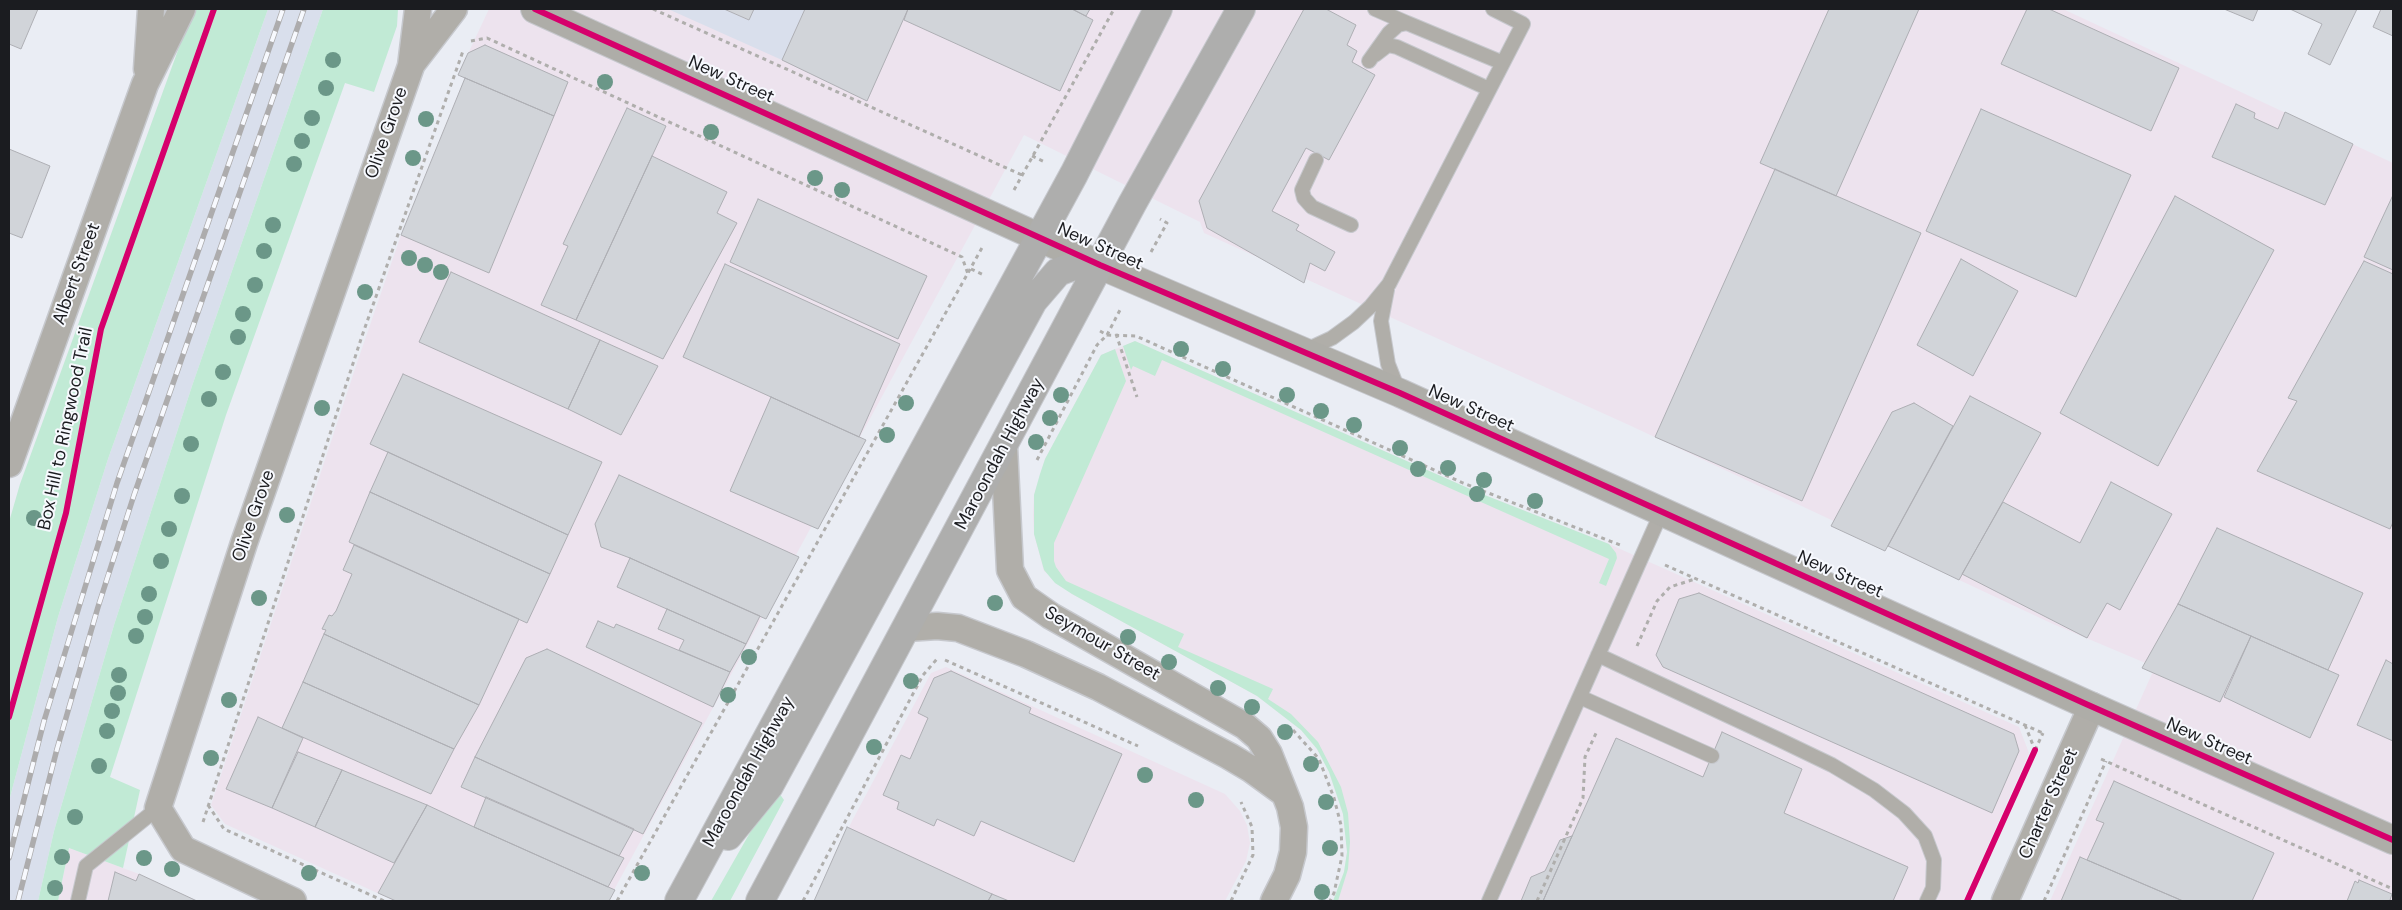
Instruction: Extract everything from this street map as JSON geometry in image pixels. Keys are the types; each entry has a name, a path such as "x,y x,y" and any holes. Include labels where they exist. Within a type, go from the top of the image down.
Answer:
{"highway":[{"name":"Maroondah Highway","path":"683,894 1039,237 1158,9"},
{"name":"Maroondah Highway","path":"760,901 1100,265 1241,9"},
{"path":"683,894 769,786 1033,301 1058,272 1082,263 1100,265"}],"street":[{"name":"Albert Street","path":"145,84 152,9"},
{"name":"Albert Street","path":"9,464 145,84 182,9"},
{"name":"Olive Grove","path":"158,808 244,544 411,66 418,9"},
{"name":"Olive Grove","path":"411,66 454,9"},
{"name":"New Street","path":"535,9 1100,265 1400,393 2393,840"},
{"name":"Seymour Street","path":"1004,447 1010,570 1024,596 1051,616 1245,726 1259,738 1269,754 1290,807 1294,827 1293,852 1287,875 1274,901"},
{"path":"907,628 937,626 958,628 1026,654 1098,687 1220,752 1251,769 1284,792"},
{"name":"Charter Street","path":"2005,901 2092,706"},
{"path":"158,808 183,849 292,901"}],"lane":[{"path":"1375,9 1503,63"},
{"path":"1304,351 1332,338 1354,322 1371,306 1389,284 1523,24 1493,9"},
{"path":"1406,23 1398,25 1389,33 1369,61 1388,45 1397,47 1489,89"},
{"path":"1316,160 1302,190 1304,198 1312,207 1351,226"},
{"path":"1389,284 1381,321 1388,364 1400,393"},
{"path":"1489,901 1662,511"},
{"path":"1598,655 1832,765 1874,790 1904,813 1925,836 1934,860 1933,888 1927,901"},
{"path":"1580,697 1712,756"},
{"path":"78,901 86,866 158,808"}],"path":[{"path":"653,9 1022,175 1114,9"},
{"path":"465,42 487,38 962,257 968,275"},
{"path":"209,800 386,264 463,52"},
{"path":"617,901 971,269"},
{"path":"1116,334 1137,397"},
{"path":"1036,463 1097,345 1107,335 1136,336 1463,483 1610,540 2393,889"},
{"path":"803,901 923,675 939,657 1139,747"},
{"path":"2025,725 2035,750"},
{"path":"2031,759 2042,733"},
{"path":"2044,901 2106,761"},
{"path":"1231,901 1253,855 1252,827 1245,808 1237,798"},
{"path":"208,805 224,829 384,901"}],"shaded area":[{"path":"268,9 323,9 192,386 114,625 54,831 38,901 9,901 9,801 58,617 108,459"},
{"path":"489,9 2063,9 2393,163 2393,901 2050,901 2155,667 2053,624 1629,425 1204,233 1200,222 1024,135 608,901 395,901 225,824 211,805 401,235 465,78 458,75"},
{"path":"668,9 724,9 748,20 754,9 805,9 782,60"},
{"path":"1135,341 1477,492 1609,544 2019,727 2029,753 1963,901 1333,901 1344,872 1347,852 1343,814 1329,772 1317,749 1301,730 1257,696 1072,594 1044,571 1034,534 1033,515 1034,495 1045,459 1101,355"},
{"path":"946,667 1225,794 1240,811 1247,825 1250,843 1246,861 1225,901 815,901 852,821 931,673"},
{"path":"69,848 139,874 197,901 58,901"}],"green space":[{"path":"193,9 268,9 108,459 58,617 9,801 9,522 20,484"},
{"path":"323,9 398,9 397,26 374,92 345,83 226,415 110,777 140,790 123,868 69,848 58,901 38,901 54,831 114,625 192,386"},
{"path":"1135,341 1477,492 1609,544 1616,553 1617,558 1606,586 1599,583 1609,559 1162,360 1155,376 1133,366 1131,370 1123,346"},
{"path":"1115,349 1126,381 1054,543 1056,567 1066,581 1184,634 1178,647 1273,689 1268,699 1291,714 1318,742 1341,787 1348,813 1350,842 1348,869 1338,901 1333,901 1344,872 1347,852 1343,814 1329,772 1317,749 1301,730 1257,696 1072,594 1055,583 1044,570 1034,534 1034,495 1040,474 1045,459 1101,355"},
{"path":"777,790 784,800 730,901 711,901 756,822"}],"building":[{"path":"9,9 38,9 21,49 9,44"},
{"path":"724,9 754,9 749,20"},
{"path":"805,9 908,9 867,101 782,60"},
{"path":"908,9 1072,9 1093,20 1060,91 904,20"},
{"path":"1072,9 1090,9 1086,16"},
{"path":"1304,9 1326,9 1356,25 1347,45 1357,51 1352,62 1375,75 1329,160 1306,148 1272,211 1299,225 1296,230 1335,252 1325,271 1310,263 1304,283 1207,228 1199,201"},
{"path":"1829,9 1919,9 1836,196 1760,163"},
{"path":"2027,9 2049,9 2179,68 2151,131 2001,64"},
{"path":"2224,9 2258,9 2253,21"},
{"path":"2290,9 2357,9 2330,65 2308,54 2322,24"},
{"path":"2381,9 2393,9 2393,36 2373,27"},
{"path":"485,45 568,82 554,116 458,75 468,53"},
{"path":"465,78 554,116 489,273 401,235"},
{"path":"2236,104 2255,113 2254,118 2278,129 2285,112 2353,144 2325,205 2212,157"},
{"path":"627,108 666,126 576,320 541,305 568,246 563,244"},
{"path":"1981,109 2131,175 2076,297 1926,231"},
{"path":"9,149 50,166 22,238 9,233"},
{"path":"652,156 727,192 717,213 737,223 663,359 576,320"},
{"path":"1775,169 1921,233 1802,501 1655,437"},
{"path":"2393,195 2393,270 2364,257"},
{"path":"2175,196 2274,250 2158,466 2060,413"},
{"path":"758,199 927,276 898,339 730,262"},
{"path":"1961,259 2018,291 1973,376 1917,345"},
{"path":"2364,261 2393,274 2393,522 2390,529 2257,471 2297,401 2288,398"},
{"path":"725,264 900,344 859,437 683,357"},
{"path":"451,272 600,340 568,409 419,342"},
{"path":"600,340 658,366 621,435 568,409"},
{"path":"403,374 602,462 568,535 370,444"},
{"path":"1970,396 2041,433 1959,580 1888,546"},
{"path":"771,397 866,440 818,529 730,491"},
{"path":"1914,403 1953,426 1885,551 1831,526 1892,412"},
{"path":"388,452 568,535 550,574 370,492"},
{"path":"619,475 799,557 766,619 630,558 601,547 595,524"},
{"path":"2111,482 2172,514 2120,610 2107,603 2087,638 1962,574 2003,502 2080,543"},
{"path":"370,492 550,574 527,623 349,542"},
{"path":"2217,528 2363,593 2328,670 2178,604"},
{"path":"354,545 519,619 479,705 324,634 326,630 322,629 329,615 332,616 336,611 352,574 343,570"},
{"path":"630,558 760,616 746,644 617,587"},
{"path":"1699,593 2014,734 2019,751 1992,813 1663,667 1656,655 1679,599"},
{"path":"2178,604 2251,636 2220,702 2142,668"},
{"path":"667,609 746,644 730,672 679,650 684,640 658,629"},
{"path":"598,621 614,628 616,624 730,672 713,707 586,647"},
{"path":"324,634 479,705 454,749 303,682"},
{"path":"2251,636 2339,675 2310,738 2224,697"},
{"path":"547,649 702,723 643,834 475,757 526,658"},
{"path":"2386,660 2393,664 2393,741 2357,725"},
{"path":"951,671 1031,708 1029,713 1122,754 1074,862 981,821 974,836 937,819 934,826 897,809 899,802 883,795 901,755 910,759 928,718 918,713 934,678"},
{"path":"303,682 454,749 431,794 282,728"},
{"path":"258,717 303,738 272,808 226,789"},
{"path":"1722,732 1802,769 1784,813 1908,867 1893,901 1543,901 1616,738 1703,777"},
{"path":"298,752 342,770 315,827 272,808"},
{"path":"475,757 634,829 619,856 461,787"},
{"path":"342,770 427,805 394,863 315,827"},
{"path":"2114,781 2274,853 2252,901 2183,901 2087,860 2104,823 2096,820"},
{"path":"486,797 624,858 608,887 474,827"},
{"path":"427,805 615,890 609,901 396,901 378,893"},
{"path":"847,827 992,894 988,901 814,901"},
{"path":"1572,836 1543,901 1521,901 1531,877 1545,871 1560,840"},
{"path":"2080,857 2087,860 2183,901 2061,901"},
{"path":"115,872 136,881 139,874 197,901 108,901"},
{"path":"2359,880 2392,894 2390,900 2393,901 2347,901 2355,881 2358,883"},
{"path":"992,894 1009,901 988,901"}],"railway":[{"path":"9,858 44,721 117,483 283,9"},
{"path":"18,901 57,749 98,607 134,495 304,9"}],"cycle path":[{"name":"Box Hill to Ringwood Trail","path":"9,717 66,513 101,329 214,9"},
{"path":"535,9 1100,265 1400,393 2086,704 2393,840"},
{"path":"1967,901 2035,750"}]}
